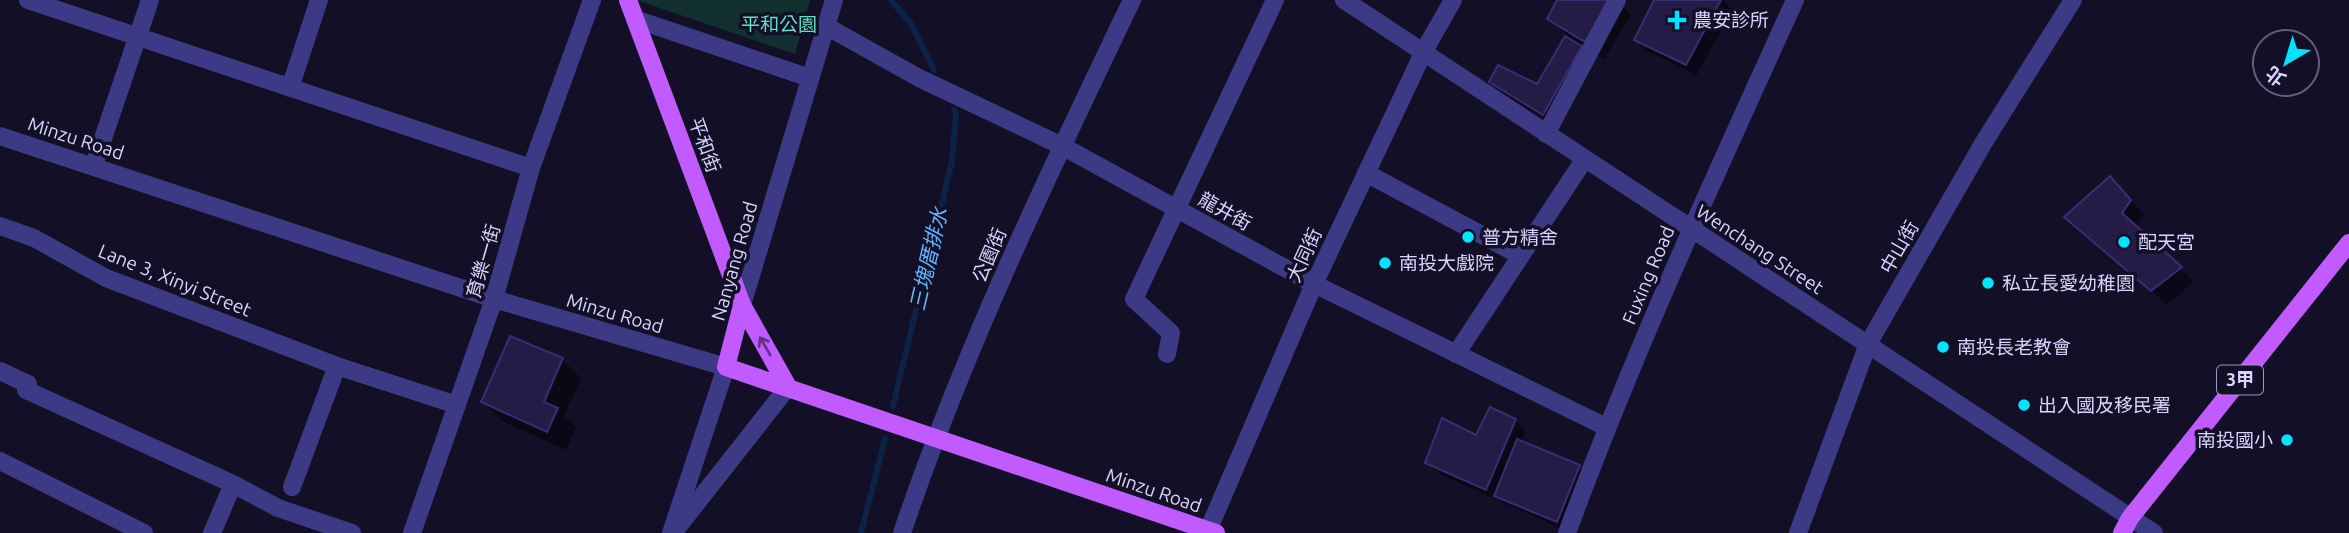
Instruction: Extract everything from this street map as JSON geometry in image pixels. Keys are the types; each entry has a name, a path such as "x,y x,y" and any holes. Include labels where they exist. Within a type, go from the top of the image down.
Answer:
{"main road":[{"name":"平和街","path":"628,0 742,305 788,387"},
{"name":"3甲","path":"2126,525 2349,243"},
{"name":"Nanyang Road","path":"726,367 742,305"},
{"name":"Minzu Road","path":"726,367 1210,532"}],"street":[{"path":"28,0 531,168"},
{"path":"94,165 150,0"},
{"path":"290,88 319,0"},
{"name":"育樂一街","path":"412,533 494,299 531,168 592,0"},
{"name":"Nanyang Road","path":"742,305 834,0"},
{"name":"公園街","path":"902,533 934,436 1021,233 1132,0"},
{"path":"1167,354 1171,333 1134,299 1275,0"},
{"name":"Wenchang Street","path":"1344,0 1690,230 1868,344 2126,525 2154,533"},
{"name":"大同街","path":"1210,532 1314,284 1424,51 1453,0"},
{"path":"1546,134 1617,0"},
{"name":"Fuxing Road","path":"1567,533 1606,427 1690,230 1795,0"},
{"name":"中山街","path":"1798,533 1868,344 1984,142 2073,0"},
{"path":"635,19 810,78"},
{"name":"龍井街","path":"826,26 919,78 1062,146 1314,284 1606,427"},
{"name":"Minzu Road","path":"0,136 494,299 726,367"},
{"path":"1456,354 1584,160"},
{"path":"1366,173 1521,256"},
{"name":"Lane 3, Xinyi Street","path":"0,226 34,238 106,278 337,366 457,405"},
{"path":"292,487 337,366"},
{"name":"Nanyang Road","path":"672,533 726,367"},
{"path":"0,371 28,384 26,390 233,484 278,508 352,533"},
{"path":"672,533 788,387"},
{"path":"0,461 144,533"},
{"path":"212,533 233,484"}],"green space":[{"name":"平和公園","path":"636,0 810,0 795,54"}],"building":[{"path":"1557,0 1610,0 1585,42 1547,19"},
{"name":"農安診所","path":"1654,0 1721,0 1686,65 1634,40"},
{"path":"1565,36 1582,46 1543,115 1489,82 1498,65 1537,84"},
{"name":"配天宮","path":"2110,176 2131,200 2122,213 2182,267 2151,291 2064,217"},
{"path":"510,336 563,358 544,402 558,408 547,432 481,402"},
{"path":"1490,407 1516,419 1486,490 1425,463 1442,418 1476,435"},
{"path":"1517,439 1580,465 1557,522 1494,496"}],"waterway":[{"name":"三塊厝排水","path":"891,0 911,24 934,70"},
{"name":"三塊厝排水","path":"893,406 952,161 956,114 954,110"},
{"name":"三塊厝排水","path":"861,533 885,439"}],"place":[{"name":"農安診所","path":"1677,20"},
{"name":"普方精舍","path":"1468,237"},
{"name":"配天宮","path":"2124,242"},
{"name":"南投大戲院","path":"1385,263"},
{"name":"私立長愛幼稚園","path":"1988,283"},
{"name":"南投長老教會","path":"1943,347"},
{"name":"出入國及移民署","path":"2024,405"},
{"name":"南投國小","path":"2287,440"}]}
